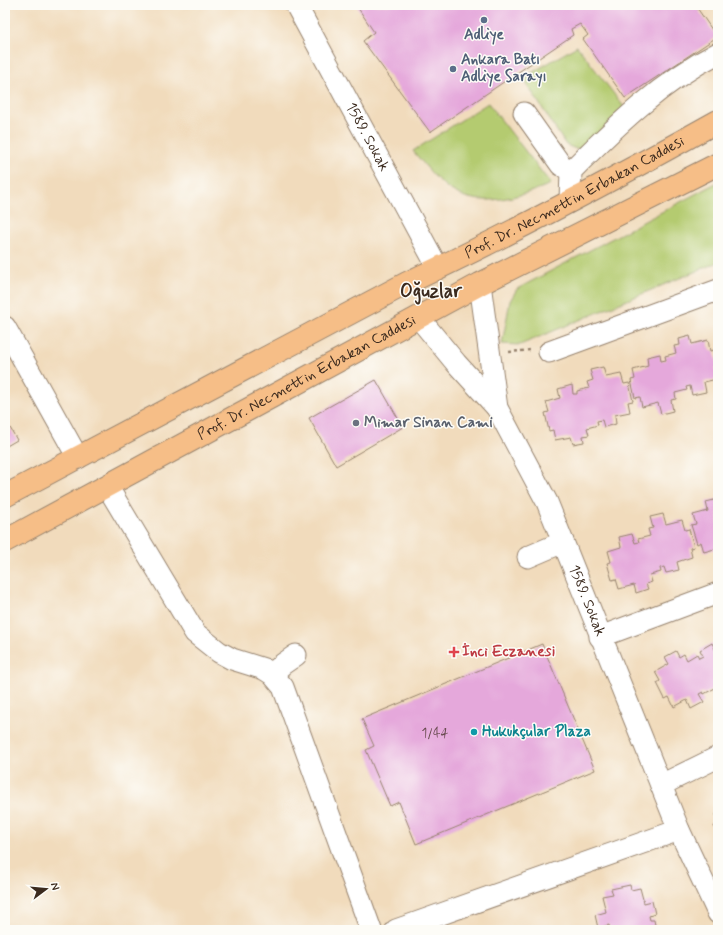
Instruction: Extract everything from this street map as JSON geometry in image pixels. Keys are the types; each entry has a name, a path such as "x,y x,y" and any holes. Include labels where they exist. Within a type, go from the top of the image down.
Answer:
{"main road":[{"name":"Prof. Dr. Necmettin Erbakan Caddesi","path":"5,496 401,286 627,172 718,121"},
{"name":"Prof. Dr. Necmettin Erbakan Caddesi","path":"5,541 480,284 718,164"}],"street":[{"name":"1589. Sokak","path":"296,5 438,268"},
{"path":"570,201 571,170 657,90 718,53"},
{"path":"524,113 561,166 571,170"},
{"name":"1589. Sokak","path":"480,284 497,408 546,502 679,830 717,905"},
{"path":"549,352 718,290"},
{"path":"419,318 456,363 497,408"},
{"path":"5,327 78,458"},
{"path":"107,486 195,633 219,652 232,659 264,669 278,679 286,694 371,930"},
{"path":"528,557 562,542"},
{"path":"600,638 718,593"},
{"path":"272,674 282,664 296,655"},
{"path":"661,785 718,757"},
{"path":"396,930 679,830"}],"path":[{"path":"489,354 539,349 549,352"}],"green space":[{"path":"577,46 624,107 585,148 576,149 566,145 523,78"},
{"path":"488,103 551,184 517,196 493,200 469,198 458,194 445,186 433,175 413,151"},
{"path":"718,182 718,262 520,345 502,344 510,301 517,289"}],"building":[{"name":"Ankara Batı Adliye Sarayı","path":"356,5 695,5 717,37 625,98 583,39 588,35 580,24 571,29 573,35 430,132 363,41 374,32"},
{"path":"690,336 692,344 708,340 710,351 714,350 718,365 718,367 715,368 717,379 704,382 706,392 692,395 690,386 686,387 687,390 675,393 676,399 671,400 673,411 661,414 658,403 642,407 640,397 635,398 631,380 635,379 633,370 648,366 647,357 660,354 661,361 666,360 665,356 676,353 674,346 680,345 679,339"},
{"path":"603,367 606,377 621,374 624,384 629,383 633,401 628,402 630,412 615,415 616,424 604,427 602,420 597,421 598,425 587,428 589,435 583,436 584,442 573,444 571,437 555,440 553,430 549,431 545,413 549,412 546,402 560,398 558,389 572,385 573,394 577,394 577,391 589,388 587,382 593,380 590,370"},
{"name":"Mimar Sinan Cami","path":"376,380 403,427 336,466 309,418"},
{"path":"5,419 17,440 5,447"},
{"path":"718,499 718,548 704,552 701,542 697,544 691,525 696,524 693,515 708,511 706,502"},
{"path":"663,514 666,524 682,520 685,530 689,529 694,547 690,548 692,557 677,562 679,570 666,573 664,567 660,568 661,572 650,575 652,582 646,584 648,589 636,593 634,585 619,589 616,579 612,580 607,563 611,562 608,551 621,547 619,537 632,534 635,543 639,542 638,539 650,536 648,529 653,528 650,517"},
{"path":"712,643 716,651 718,650 718,694 715,688 704,694 703,692 699,694 704,702 691,709 687,700 674,707 669,697 665,699 657,683 660,681 655,672 669,664 665,657 676,651 679,657 684,654 687,660 697,654 699,658 703,656 700,650"},
{"name":"Hukukçular Plaza","path":"542,644 595,770 416,844 399,802 390,806 366,750 374,746 362,719"},
{"path":"718,814 718,824 715,815"},
{"path":"718,825 718,839 714,826"},
{"path":"630,885 631,890 640,888 644,903 652,901 655,914 649,916 650,920 654,920 656,930 610,930 609,925 598,928 595,915 606,912 602,896 613,894 611,889"}],"place":[{"name":"Adliye","path":"484,20"},
{"name":"Ankara Batı Adliye Sarayı","path":"453,69"},
{"name":"Mimar Sinan Cami","path":"356,423"},
{"name":"İnci Eczanesi","path":"454,652"},
{"name":"Hukukçular Plaza","path":"474,732"}],"district":[{"name":"Oğuzlar","path":"431,291"}]}
